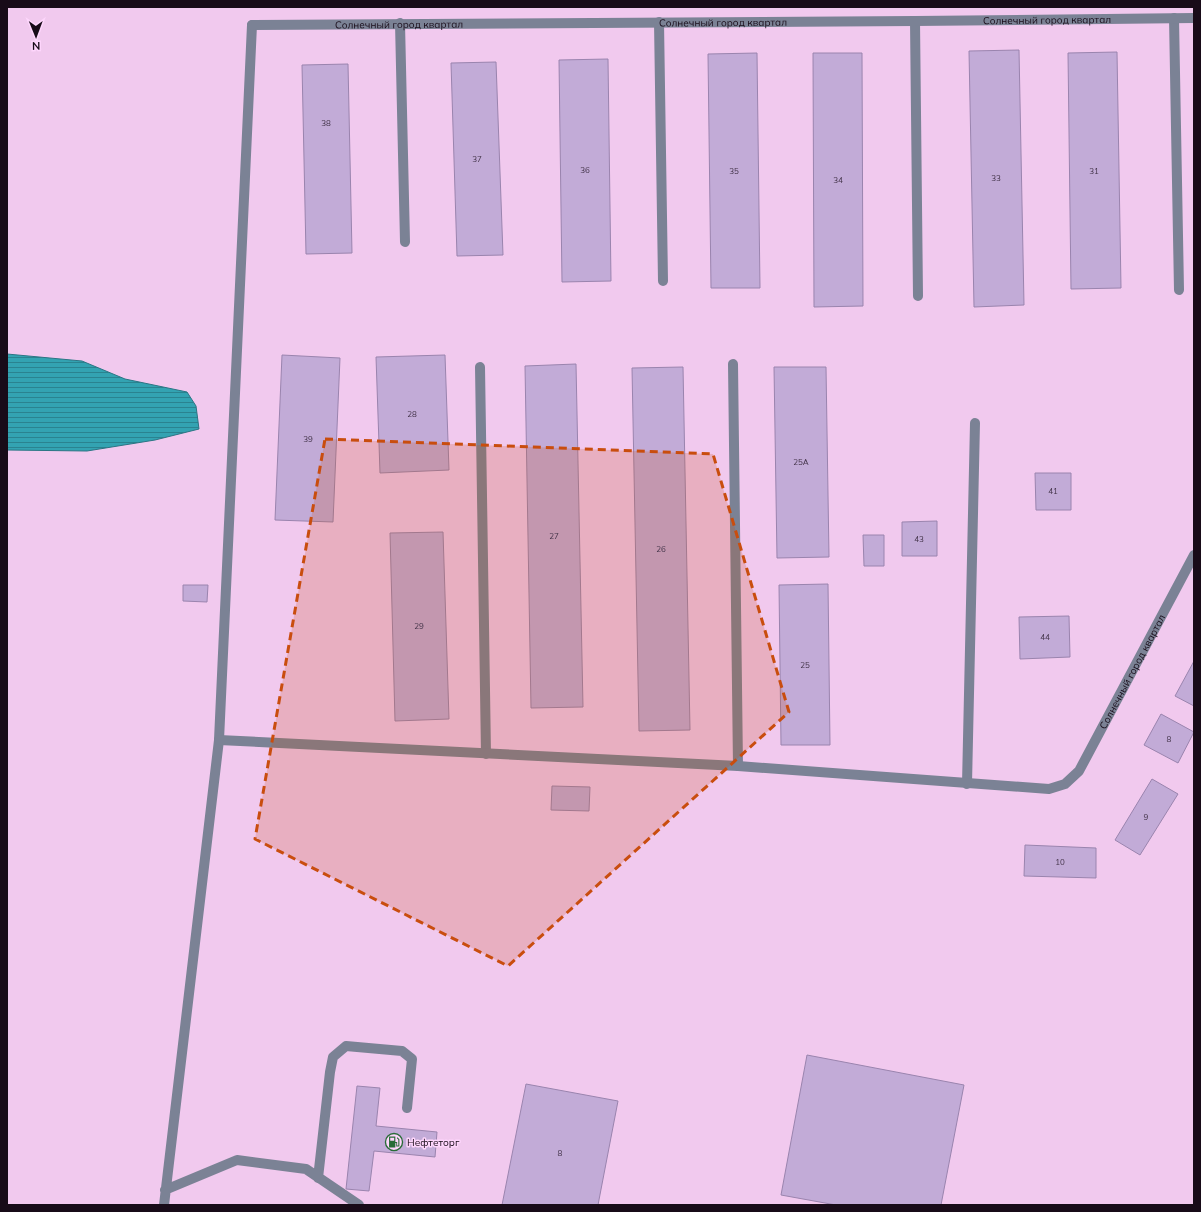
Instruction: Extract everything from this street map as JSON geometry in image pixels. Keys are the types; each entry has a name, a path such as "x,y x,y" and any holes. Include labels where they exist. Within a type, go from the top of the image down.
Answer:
{"street":[{"path":"1174,18 1179,290"},
{"name":"Солнечный город квартал","path":"219,740 252,25 1194,18"},
{"path":"915,21 918,296"},
{"path":"659,22 663,281"},
{"path":"400,24 405,242"},
{"path":"733,364 738,766"},
{"path":"480,367 486,754"},
{"path":"164,1205 219,740 738,766 967,784 975,422"},
{"name":"Солнечный город квартал","path":"967,784 1049,789 1065,784 1079,771 1194,556"},
{"path":"318,1178 333,1057 346,1046 402,1051 412,1059 406,1108"},
{"path":"165,1190 237,1160 306,1169 359,1205"}],"highlighted area":[{"path":"325,439 713,454 789,712 508,966 255,839"}],"shaded area":[{"path":"7,354 82,361 125,379 187,392 196,406 199,429 155,440 87,451 7,450"}],"building":[{"path":"1019,50 1024,305 974,307 969,51"},
{"path":"1117,52 1121,288 1071,289 1068,53"},
{"path":"757,53 760,288 711,288 708,54"},
{"path":"813,53 862,53 863,306 814,307"},
{"path":"608,59 611,281 562,282 559,60"},
{"path":"496,62 503,255 457,256 451,63"},
{"path":"348,64 352,253 306,254 302,65"},
{"path":"282,355 340,358 333,522 275,520"},
{"path":"445,355 449,470 380,473 376,357"},
{"path":"576,364 583,707 531,708 525,366"},
{"path":"683,367 690,730 639,731 632,368"},
{"path":"774,367 826,367 829,557 777,558"},
{"path":"1035,473 1071,473 1071,510 1036,510"},
{"path":"937,521 937,556 902,556 902,522"},
{"path":"443,532 449,719 395,721 390,533"},
{"path":"863,535 884,535 884,566 864,566"},
{"path":"828,584 830,745 781,745 779,585"},
{"path":"183,585 208,585 207,602 183,601"},
{"path":"1069,616 1070,657 1020,659 1019,617"},
{"path":"1194,661 1194,706 1175,696"},
{"path":"1161,714 1194,732 1178,763 1144,745"},
{"path":"1152,779 1178,794 1140,855 1115,840"},
{"path":"552,786 590,787 589,811 551,810"},
{"path":"1025,845 1096,848 1096,878 1024,876"},
{"path":"807,1055 964,1085 941,1205 836,1205 781,1195"},
{"path":"526,1084 618,1101 598,1205 502,1205"},
{"name":"Нефтеторг","path":"357,1086 380,1088 376,1126 437,1132 435,1157 374,1151 369,1191 346,1189"}],"place":[{"name":"Нефтеторг","path":"394,1142"}]}
